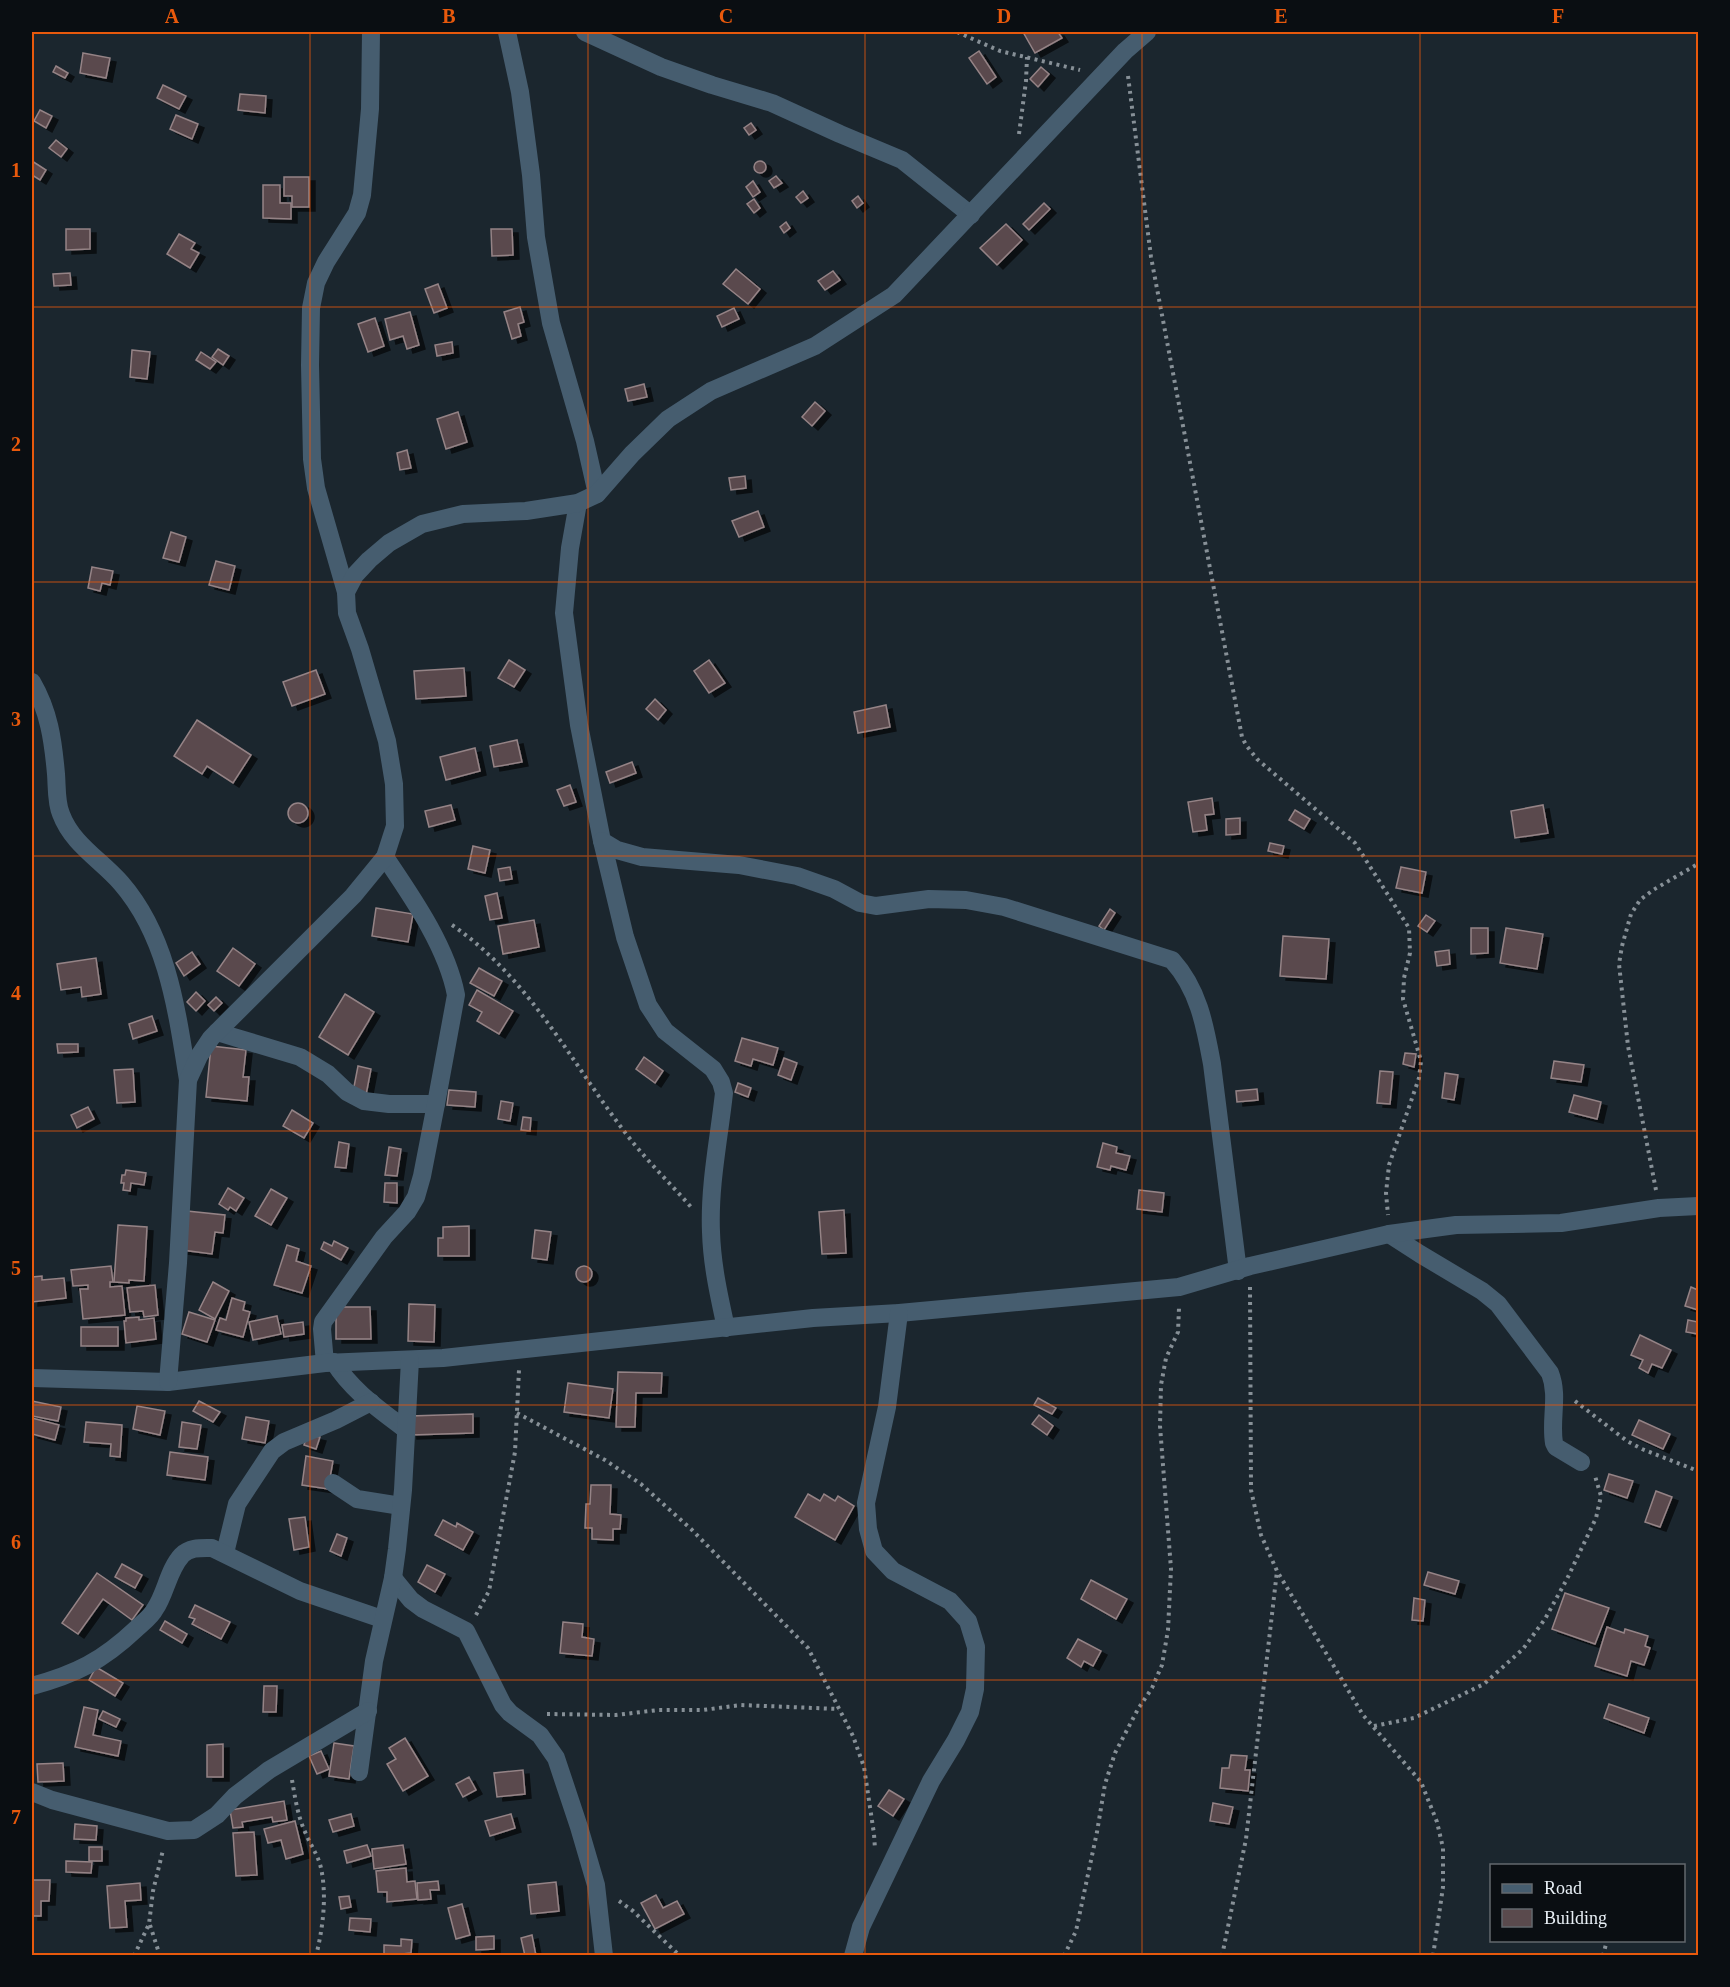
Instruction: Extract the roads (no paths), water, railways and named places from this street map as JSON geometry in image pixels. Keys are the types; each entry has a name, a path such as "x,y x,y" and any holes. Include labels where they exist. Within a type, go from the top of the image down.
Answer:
{"street":[{"path":"188,1080 199,1056 217,1032 353,896 385,857 395,826 394,784 387,741 347,613 345,592 316,488 312,459 311,308 316,283 326,262 357,213 362,195 370,109 372,32"},
{"path":"507,32 520,92 531,175 536,237 551,323 582,430 597,494"},
{"path":"585,32 661,67 712,86 772,103 902,159 971,215"},
{"path":"345,592 355,575 369,560 389,543 422,524 463,514 526,511 578,503 597,494 632,454 668,419 711,391 815,346 894,295 1125,51 1147,32"},
{"path":"578,503 570,548 564,614 579,725 602,841 625,937 648,1005 665,1031 713,1069 722,1082 724,1093 713,1180 711,1230 714,1276 726,1328"},
{"path":"32,682 47,712 53,738 60,813 69,830 88,853 120,883 144,916 159,948 176,1007 188,1080 178,1263 168,1382"},
{"path":"602,841 616,850 642,857 739,865 797,876 825,886 860,903 876,906 929,899 966,900 1004,907 1172,960 1190,984 1200,1006 1206,1031 1244,1268"},
{"path":"385,857 414,899 442,954 456,995 422,1176 416,1197 323,1322 322,1329 330,1363 350,1385 405,1429"},
{"path":"217,1032 300,1057 328,1074 347,1092 364,1101 397,1105 436,1104"},
{"path":"32,1378 168,1382 330,1363 410,1360 520,1351 813,1318 899,1313 1179,1287 1244,1268 1389,1234 1456,1225 1562,1223 1659,1208 1698,1206"},
{"path":"1389,1234 1482,1291 1498,1304 1550,1373 1554,1386 1554,1443 1556,1447 1581,1462"},
{"path":"853,1956 861,1927 931,1781 970,1712 975,1689 976,1647 968,1621 950,1601 893,1571 874,1551 867,1529 866,1503 886,1417 899,1313"},
{"path":"359,1772 374,1661 393,1578 401,1506 410,1360"},
{"path":"225,1553 237,1504 272,1451 284,1442 371,1402"},
{"path":"333,1483 357,1499 401,1506"},
{"path":"32,1686 62,1678 83,1669 118,1646 154,1612 161,1601 177,1561 188,1550 212,1548 300,1591 382,1619"},
{"path":"393,1578 411,1600 466,1631 503,1705 510,1713 540,1735 556,1758 596,1886 604,1956"},
{"path":"32,1792 52,1800 168,1831 194,1830 217,1815 235,1796 289,1758 368,1711"}]}
